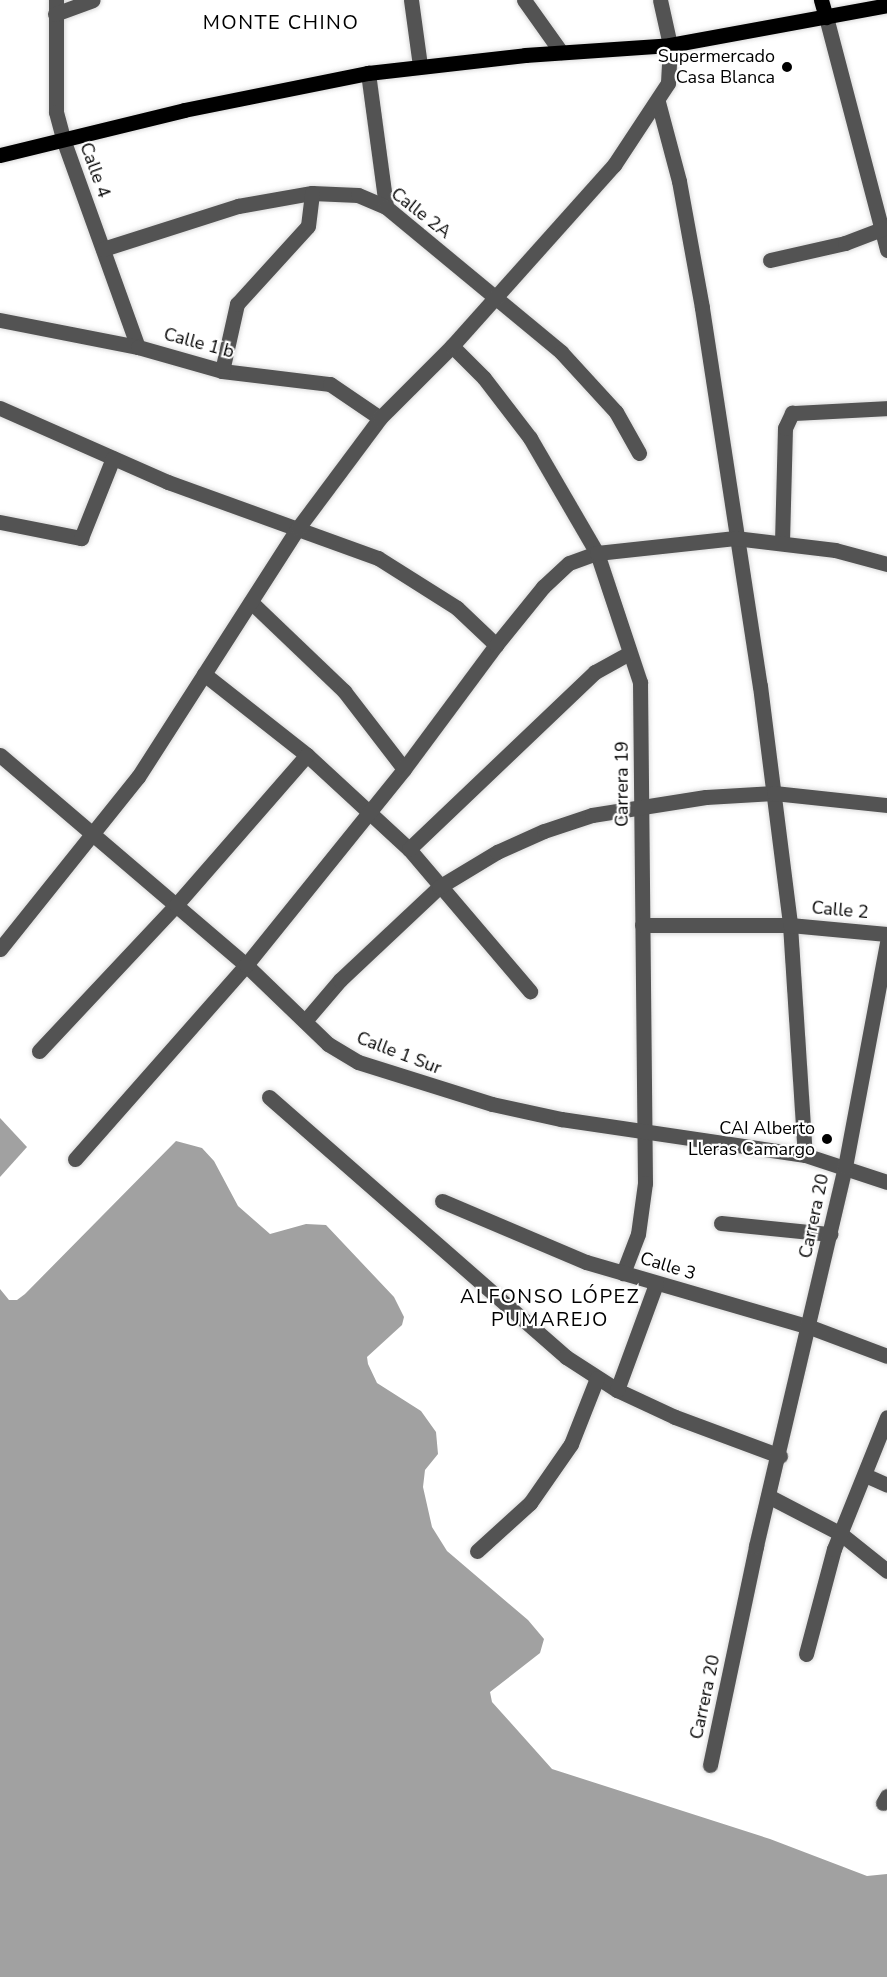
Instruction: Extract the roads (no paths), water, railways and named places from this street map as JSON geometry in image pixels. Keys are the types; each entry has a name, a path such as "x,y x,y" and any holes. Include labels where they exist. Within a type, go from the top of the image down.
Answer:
{"main road":[{"path":"821,0 826,16"},
{"path":"0,155 63,139 368,74 420,66 561,52 670,45 887,5"}],"street":[{"path":"55,7 93,0"},
{"path":"411,0 420,66"},
{"path":"524,0 561,52"},
{"path":"0,949 94,835 138,777 298,528 380,418 452,346 615,165 658,102 668,83 670,45 660,0"},
{"name":"Calle 4","path":"55,7 56,112 63,139 138,347"},
{"path":"826,16 887,250"},
{"path":"368,74 386,207"},
{"path":"658,102 679,181 702,308 774,793 790,926 805,1155"},
{"path":"222,371 237,304 308,226 312,193"},
{"name":"Calle 2A","path":"103,249 238,206 312,193 358,195 386,207 584,373 616,412 639,453"},
{"path":"770,260 845,243 882,229"},
{"name":"Calle 1 b","path":"0,320 138,347 222,371 330,384 380,418"},
{"name":"Carrera 19","path":"452,346 484,378 530,438 597,553 640,682 642,1131 645,1183 638,1234 623,1273"},
{"path":"0,408 168,482 378,558 417,579 496,645"},
{"path":"782,542 785,428 792,412 887,408"},
{"path":"0,522 81,538 113,458"},
{"path":"75,1159 246,965 366,813 404,769 496,645 543,587 569,563 597,553 735,538 782,542 887,564"},
{"path":"251,602 344,691 404,769"},
{"path":"409,849 595,672 629,653"},
{"path":"204,674 307,755 366,813 409,849 439,887 530,991"},
{"path":"39,1051 176,905 307,755"},
{"name":"Calle 1 Sur","path":"5,759 246,965 328,1044 358,1062 423,1085 561,1119 805,1155 887,1182"},
{"path":"305,1021 340,980 439,887 497,852 544,831 592,815 641,805 774,793 887,805"},
{"name":"Calle 2","path":"642,925 790,926 887,934"},
{"name":"Carrera 20","path":"710,1765 756,1546 780,1456 845,1167 887,942"},
{"path":"269,1097 508,1308 597,1378 616,1390 675,1417 780,1456"},
{"name":"Calle 3","path":"442,1202 586,1263 810,1327 887,1356"},
{"path":"721,1223 830,1234"},
{"path":"616,1390 656,1284"},
{"path":"477,1551 530,1503 571,1444 597,1378"},
{"path":"806,1654 841,1534 887,1417"},
{"path":"865,1475 887,1485"},
{"path":"770,1497 841,1534 887,1571"}],"place":[{"name":"Supermercado Casa Blanca","path":"787,67"},
{"name":"CAI Alberto Lleras Camargo","path":"827,1139"}],"district":[{"name":"MONTE CHINO","path":"281,22"},
{"name":"ALFONSO LÓPEZ PUMAREJO","path":"550,1308"}]}
